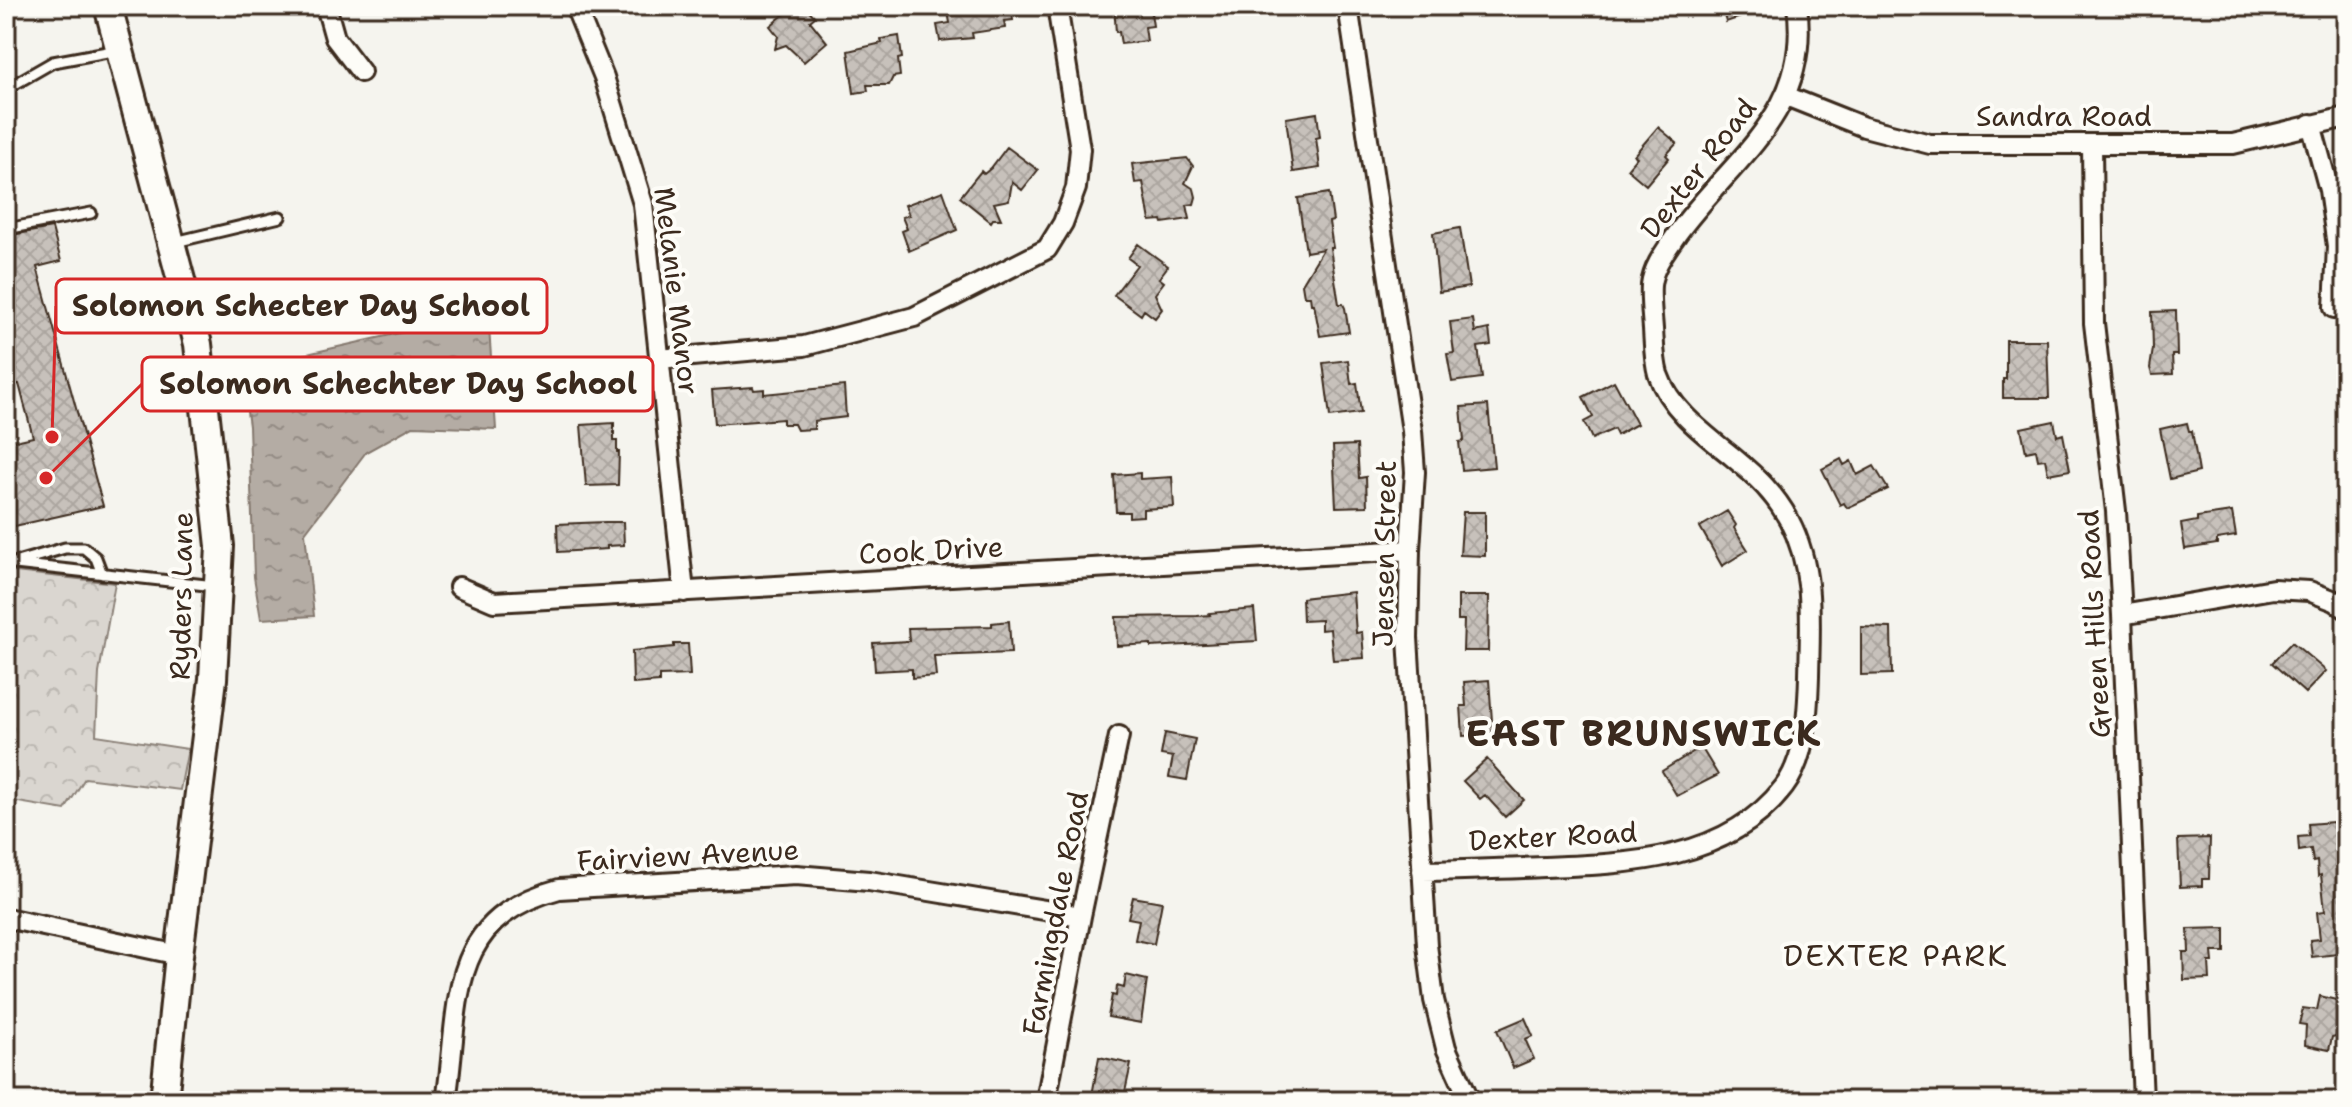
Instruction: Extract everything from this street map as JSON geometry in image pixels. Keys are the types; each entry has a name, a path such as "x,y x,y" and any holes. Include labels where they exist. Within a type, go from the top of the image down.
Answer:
{"main road":[{"name":"Ryders Lane","path":"108,6 198,344 220,546 213,679 164,1101"}],"street":[{"path":"326,6 335,38 361,72"},
{"name":"Melanie Manor","path":"575,6 604,77 643,204 684,592"},
{"path":"659,359 804,346 914,317 1047,249 1063,223 1076,188 1080,149 1057,6"},
{"name":"Jensen Street","path":"1348,6 1412,431 1415,472 1408,638 1427,945 1434,1000 1446,1048 1470,1101"},
{"name":"Dexter Road","path":"1422,871 1622,864 1703,846 1729,834 1761,810 1784,786 1796,762 1808,704 1811,592 1804,556 1789,520 1768,487 1692,423 1659,375 1651,282 1663,253 1705,199 1761,137 1786,96 1797,60 1797,6"},
{"name":"Sandra Road","path":"1786,96 1864,127 1930,144 2233,144 2346,117"},
{"path":"2311,124 2329,190 2337,246 2334,308"},
{"name":"Green Hills Road","path":"2092,144 2094,323 2116,511 2143,1101"},
{"name":"Cook Drive","path":"459,587 494,602 1410,550"},
{"path":"2122,615 2273,589 2309,591 2346,609"},
{"name":"Farmingdale Road","path":"1046,1101 1119,736"},
{"name":"Fairview Avenue","path":"446,1101 458,994 468,956 503,915 541,894 559,889 796,875 869,881 1081,916"},
{"path":"6,918 179,955"}],"lane":[{"path":"6,89 53,62 119,49"},
{"path":"6,229 91,213"},
{"path":"171,243 280,217"},
{"path":"8,564 65,548 84,548 96,558 102,574"},
{"path":"8,564 218,587"}],"green space":[{"path":"6,571 115,583 99,673 96,735 188,749 180,790 85,778 65,810 6,800"}],"water":[{"path":"488,313 496,429 413,426 366,452 305,533 314,616 261,619 254,577 249,426 241,369"}],"building":[{"path":"794,6 805,6 815,17 810,21 827,42 804,62 786,45 775,49 778,36 770,26"},
{"path":"947,6 1011,6 1013,20 1004,21 1005,28 972,33 973,38 940,41 937,25 950,23"},
{"path":"1114,6 1150,6 1153,26 1145,27 1147,41 1121,44 1119,32 1116,32"},
{"path":"1721,6 1765,6 1765,9 1726,22"},
{"path":"899,36 902,58 898,59 900,76 893,77 889,85 867,85 868,91 854,93 848,51"},
{"path":"1317,113 1320,168 1293,172 1286,118"},
{"path":"1658,127 1677,143 1666,155 1669,158 1646,185 1627,169 1637,157 1634,155"},
{"path":"1007,147 1038,170 1022,190 1012,182 1009,200 994,203 1001,219 991,222 960,197 981,171 984,174 991,168"},
{"path":"1187,158 1193,166 1185,183 1194,189 1196,197 1194,204 1187,205 1190,219 1163,223 1162,220 1150,221 1143,182 1135,183 1132,164"},
{"path":"943,191 957,230 909,251 902,231 907,229 902,217 909,215 905,205"},
{"path":"1329,193 1333,221 1329,222 1333,248 1330,248 1339,304 1345,308 1349,332 1320,336 1314,304 1311,304 1310,296 1304,296 1302,284 1323,249 1306,252 1298,198"},
{"path":"52,228 61,261 37,267 103,506 6,528 6,443 33,437 19,384 6,386 6,236"},
{"path":"1460,228 1469,287 1439,292 1433,233"},
{"path":"1138,244 1168,266 1159,278 1164,282 1155,294 1162,309 1155,318 1144,310 1141,315 1114,295 1137,265 1128,258"},
{"path":"2176,311 2177,355 2172,355 2173,374 2152,375 2152,312"},
{"path":"1473,319 1475,332 1489,329 1491,345 1478,347 1482,378 1452,382 1447,354 1454,353 1450,322"},
{"path":"2006,340 2047,340 2049,398 2003,398"},
{"path":"1348,360 1351,384 1357,383 1361,413 1330,417 1323,363"},
{"path":"1614,381 1637,424 1617,435 1614,429 1592,439 1584,422 1593,417 1583,397"},
{"path":"844,386 846,417 814,421 814,429 797,430 794,424 783,424 783,419 715,424 712,390 753,387 754,390 764,389 764,394"},
{"path":"1488,405 1494,467 1462,470 1459,442 1464,441 1461,407"},
{"path":"2054,421 2057,436 2063,434 2070,470 2048,474 2045,459 2038,460 2036,450 2026,452 2021,428"},
{"path":"614,423 614,441 617,441 619,452 618,485 586,486 581,425"},
{"path":"2187,423 2189,431 2192,431 2199,472 2170,479 2160,429"},
{"path":"1357,445 1359,478 1366,477 1367,506 1336,507 1333,446"},
{"path":"1841,459 1844,465 1851,461 1857,475 1874,466 1888,489 1847,508 1844,503 1840,505 1822,469"},
{"path":"1140,473 1140,479 1172,477 1174,507 1143,509 1143,516 1129,517 1129,512 1116,512 1114,475"},
{"path":"1727,511 1748,550 1722,566 1700,527"},
{"path":"1463,512 1485,512 1485,556 1460,555"},
{"path":"2232,512 2236,536 2217,539 2217,544 2185,549 2181,524 2197,521 2197,517"},
{"path":"623,522 624,545 558,552 557,524"},
{"path":"1353,592 1356,633 1362,632 1364,658 1333,660 1330,629 1321,630 1321,620 1303,621 1302,598"},
{"path":"1458,596 1489,596 1488,651 1463,651 1464,620 1458,620"},
{"path":"1254,609 1257,641 1117,646 1116,617 1197,616"},
{"path":"1009,621 1011,653 934,656 936,676 912,678 912,669 875,671 873,643 909,641 908,628 992,626 992,623"},
{"path":"1861,627 1891,628 1892,674 1861,675"},
{"path":"2292,642 2326,671 2305,693 2272,663"},
{"path":"674,644 688,644 690,675 659,676 659,682 633,684 632,651 674,647"},
{"path":"1489,680 1493,734 1463,736 1461,706 1466,706 1464,682"},
{"path":"1165,733 1195,739 1187,780 1169,777 1173,757 1161,755"},
{"path":"1701,747 1718,775 1677,796 1662,771"},
{"path":"1487,759 1524,800 1505,817 1485,795 1480,799 1463,781"},
{"path":"2333,822 2335,836 2340,836 2344,873 2338,874 2346,953 2312,957 2310,940 2320,939 2317,912 2325,911 2321,875 2318,876 2317,861 2313,862 2311,849 2299,851 2298,837 2309,836 2308,824"},
{"path":"2210,838 2209,879 2202,879 2202,886 2180,887 2178,839"},
{"path":"1133,897 1162,902 1154,944 1135,940 1139,920 1128,918"},
{"path":"2225,928 2225,952 2212,952 2210,979 2184,980 2183,952 2189,952 2188,929"},
{"path":"1126,975 1147,980 1141,1023 1108,1017 1112,995 1116,996 1117,986 1124,988"},
{"path":"2320,996 2344,1002 2336,1036 2332,1037 2329,1050 2305,1045 2306,1025 2299,1024 2303,1008 2317,1010"},
{"path":"1525,1018 1533,1036 1525,1039 1534,1059 1513,1068 1497,1030"},
{"path":"1099,1057 1131,1064 1125,1092 1115,1090 1113,1101 1091,1101"}],"place":[{"name":"Solomon Schecter Day School","path":"52,437"},
{"name":"Solomon Schechter Day School","path":"46,478"}],"district":[{"name":"EAST BRUNSWICK","path":"1644,733"},
{"name":"DEXTER PARK","path":"1896,956"}]}
